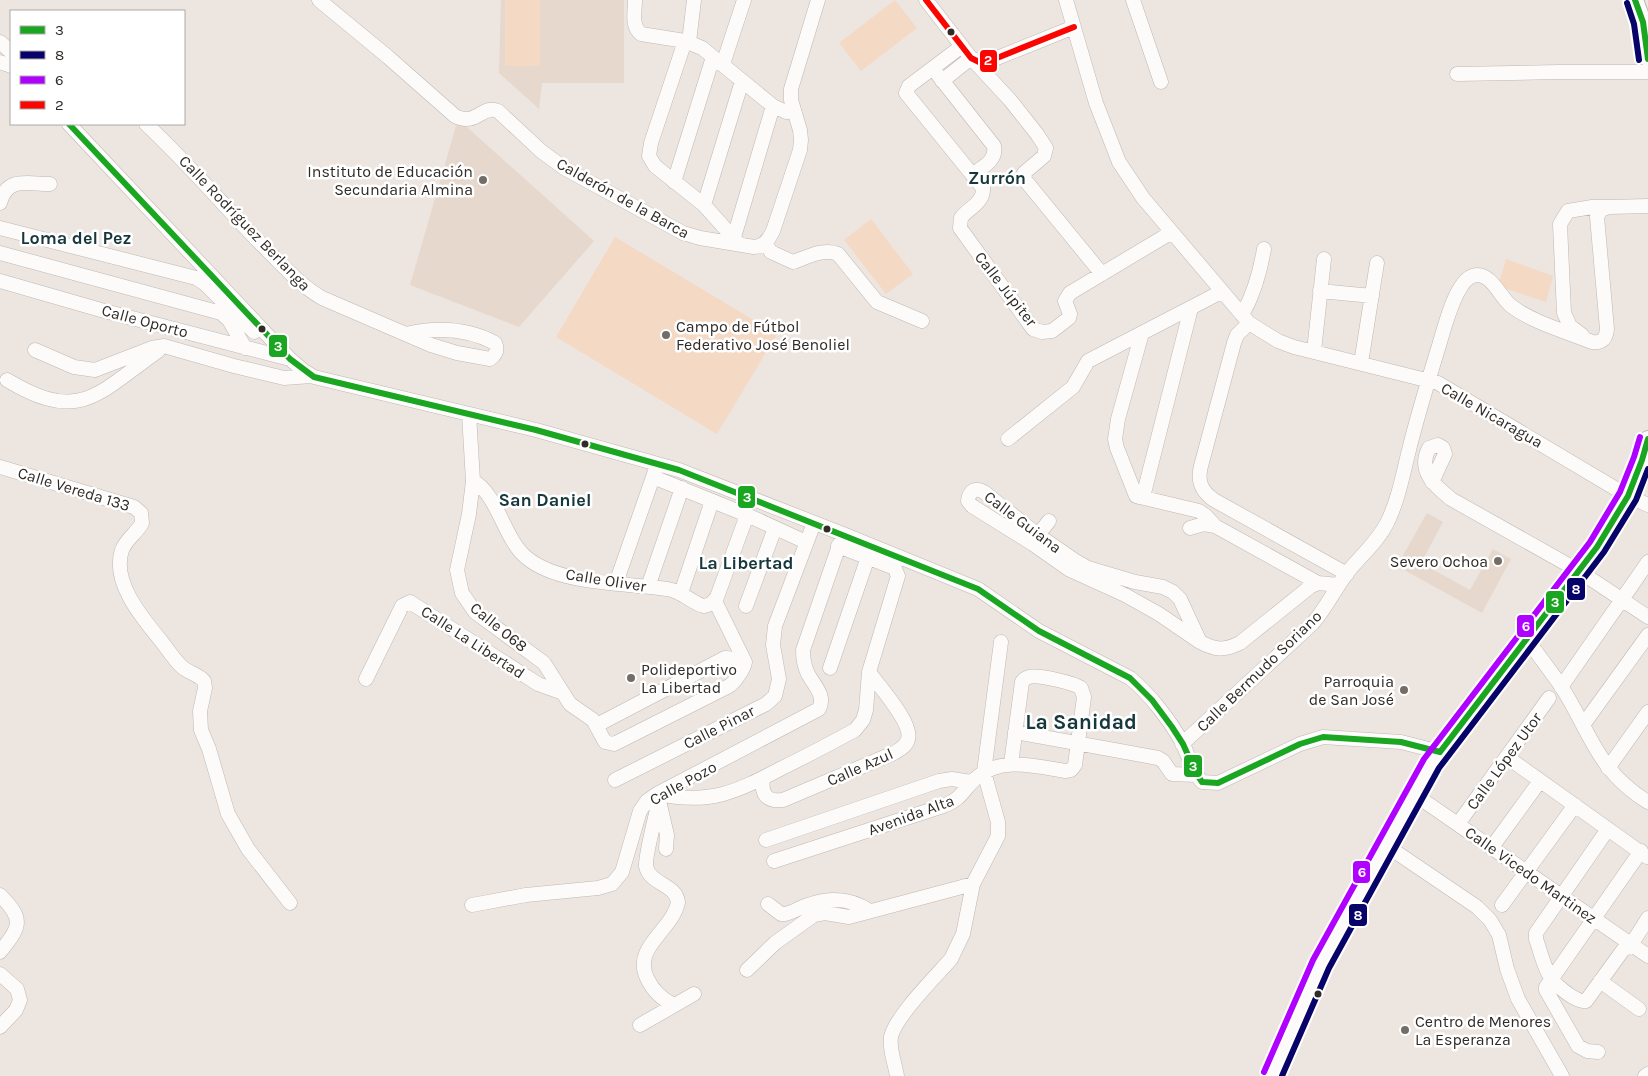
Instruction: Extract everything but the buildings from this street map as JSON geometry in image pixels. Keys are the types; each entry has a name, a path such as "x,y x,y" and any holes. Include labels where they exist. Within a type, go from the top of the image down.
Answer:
{"main road":[{"path":"1635,0 1646,28 1648,59"},
{"path":"1272,1076 1321,964 1414,794 1440,752 1602,539 1628,496 1648,439"}],"street":[{"name":"Calderón de la Barca","path":"319,0 388,56 454,116 468,120 487,110 493,108 498,110 541,151 564,168 683,233 691,236 736,240 758,246 765,242"},
{"path":"635,0 634,24 636,30 641,34 687,42 702,48 773,106 786,112 793,110"},
{"path":"694,0 687,42 649,150 649,156 655,166 704,205 736,240"},
{"path":"674,182 718,61 744,0"},
{"path":"818,0 791,89 793,110 800,130 800,150 773,231 765,242 771,252 793,262 822,252 830,251 838,254 877,302 922,321"},
{"path":"926,0 971,58 1010,100 1045,145 1046,152 1026,170 1023,177 1102,274"},
{"path":"1066,0 1096,104 1119,162 1143,198 1221,292 1246,319 1278,341 1314,352 1428,380"},
{"path":"1133,0 1161,82"},
{"path":"971,58 979,62 986,62 1074,27"},
{"path":"0,42 10,51"},
{"path":"932,69 994,146 996,152 994,157 972,175 907,96 906,92 909,86 962,46"},
{"path":"942,81 971,58"},
{"path":"1457,74 1648,72"},
{"path":"704,205 742,81"},
{"path":"736,240 773,106"},
{"path":"70,125 290,359 311,376"},
{"name":"Calle Rodríguez Berlanga","path":"147,125 281,264 312,292 406,334 440,348 484,359 490,359 496,355 495,343 457,330 431,330 406,334"},
{"name":"Calle Júpiter","path":"972,175 983,188 983,194 981,199 961,218 960,228 1033,329 1042,332 1052,331 1069,318 1067,296 1172,232"},
{"path":"0,203 4,190 10,185 50,184"},
{"path":"1608,207 1601,210 1597,217 1606,335 1598,343 1592,342 1570,326 1564,313 1560,224 1568,211 1592,207 1648,206"},
{"path":"0,228 196,278 204,283 251,330 271,338"},
{"path":"1264,248 1257,283 1246,319 1234,343 1198,476 1200,486 1214,500 1343,580"},
{"path":"0,253 221,313 229,320 245,348"},
{"path":"1314,352 1324,259"},
{"path":"1361,363 1377,263"},
{"name":"Calle Nicaragua","path":"1592,342 1528,316 1510,305 1486,277 1471,276 1465,280 1452,304 1428,380 1448,388 1628,496 1648,505"},
{"name":"Calle Oporto","path":"0,282 290,359"},
{"path":"1320,291 1372,296"},
{"path":"1008,439 1073,387 1088,361 1221,292"},
{"path":"1139,497 1144,494 1191,308"},
{"path":"1142,333 1118,419 1115,439 1120,457 1136,496 1199,511 1215,526"},
{"path":"7,380 39,397 63,402 79,401 95,395 164,346"},
{"path":"35,350 74,367 88,370 102,369 152,348 164,346 284,378 311,376 470,414 536,430 679,470 814,523 868,558 895,569 898,576 869,672"},
{"name":"Calle Bermudo Soriano","path":"1182,744 1309,628 1329,603 1343,580 1377,540 1387,523 1394,505 1428,380"},
{"name":"Calle 068","path":"470,414 473,481 469,514 458,570 462,593 475,612 544,663 570,704 590,717 597,725 605,742 611,744 643,730 729,686 736,680 739,673"},
{"path":"616,584 657,464"},
{"name":"Calle Vereda 133","path":"0,467 134,507 140,513 142,523 126,542 120,557 119,566 124,583 138,613 177,662 188,672 204,681 205,688 200,711 201,730 209,749 228,814 248,849 290,903"},
{"path":"653,478 747,515 806,542"},
{"name":"Calle Oliver","path":"473,481 486,492 516,546 528,559 543,567 569,576 600,582 667,589 681,593 702,605 708,606 716,599"},
{"path":"1432,482 1452,499 1579,571 1648,617"},
{"path":"648,587 682,488"},
{"name":"Calle Guiana","path":"1200,642 1180,600 1172,592 1163,587 1135,582 1088,568 1038,535 979,489 972,490 968,495 968,501 972,506 1033,544 1063,566 1134,600 1159,614 1200,642 1218,649 1228,649 1240,643 1318,583"},
{"path":"681,593 712,501"},
{"path":"739,673 743,669 744,662 716,599 747,515"},
{"path":"1038,535 1049,521"},
{"name":"Calle Pinar","path":"615,780 766,704 775,696 779,680 773,645 776,620 814,523"},
{"path":"1190,528 1204,524 1215,526 1318,583 1343,580"},
{"path":"746,606 775,528"},
{"path":"841,540 978,589 1039,632 1130,678 1148,695 1182,744 1196,775 1202,782 1218,783 1300,744 1323,737 1401,742 1440,752"},
{"name":"Calle Pozo","path":"472,905 526,895 598,888 612,884 622,872 640,811 647,801 658,798 819,710 822,703 821,696 807,673 803,650 841,540"},
{"path":"830,668 868,558"},
{"path":"1561,687 1648,562"},
{"path":"1176,583 1184,589 1189,597 1192,607 1192,625"},
{"name":"Calle La Libertad","path":"366,679 402,606 410,602 538,684 563,693"},
{"path":"1583,725 1648,635"},
{"path":"1527,639 1561,687 1608,768 1626,786 1648,802"},
{"path":"897,1076 891,1045 893,1031 910,1005 956,952 966,924 968,903 974,884 998,836 997,816 984,772 1001,642"},
{"path":"597,725 725,658 736,661 739,673"},
{"name":"Calle Azul","path":"869,672 902,717 909,733 908,740 904,746 894,753 783,800 774,801 766,796 762,788 763,778 854,730 863,720 866,710 869,672"},
{"path":"1011,764 1022,682 1027,677 1034,676 1073,684 1081,688 1084,697 1077,744"},
{"name":"Calle López Utor","path":"1458,824 1549,698"},
{"path":"1608,768 1648,712"},
{"path":"1015,732 1158,758 1163,761 1172,774 1196,775"},
{"name":"Avenida Alta","path":"774,860 943,806 958,799 971,782 984,772 998,766 1011,764 1071,770 1075,766 1077,744"},
{"path":"1506,757 1644,854 1594,918 1547,985 1546,990 1575,1042 1582,1049 1598,1052"},
{"path":"658,798 688,799 712,797 735,792 763,778"},
{"path":"766,840 939,781 952,779 971,782"},
{"path":"1492,847 1540,781"},
{"name":"Calle Vicedo Martinez","path":"1414,794 1648,956"},
{"path":"658,798 666,828 666,849"},
{"path":"658,798 646,864 650,874 675,892 678,902 674,913 642,960 644,971 654,990 674,1005"},
{"path":"1502,906 1575,805"},
{"path":"1608,829 1536,933 1536,939 1551,980 1559,988 1582,1002 1588,999 1623,950 1632,945 1648,918"},
{"path":"1386,846 1477,907 1490,920 1499,935 1507,969 1518,999 1562,1076"},
{"path":"746,970 775,943 814,915 830,913 849,917 974,884"},
{"path":"0,896 11,908 17,927 15,933 0,952"},
{"path":"768,904 781,914 785,914 811,903 838,900 855,903 870,912"},
{"path":"0,974 17,989 20,1000 16,1010 0,1027"},
{"path":"1600,981 1640,1010"},
{"path":"640,1025 694,994"}],"shaded area":[{"path":"501,0 624,0 624,83 542,83 539,109 499,73"},
{"path":"505,0 540,0 540,66 505,66"},
{"path":"895,0 917,28 861,71 839,43"},
{"name":"Instituto de Educación Secundaria Almina","path":"458,119 594,241 519,327 410,285"},
{"path":"871,219 913,274 886,294 844,240"},
{"name":"Campo de Fútbol Federativo José Benoliel","path":"615,237 777,334 717,434 556,337"},
{"path":"1506,259 1553,276 1546,302 1498,286"},
{"name":"Severo Ochoa","path":"1427,513 1443,522 1421,563 1470,590 1493,549 1511,559 1482,613 1397,566"}],"transit line":[{"name":"2","path":"926,0 971,58 979,62 992,60 1074,27"},
{"name":"3","path":"1635,0 1643,22 1648,59"},
{"name":"8","path":"1627,3 1634,24 1639,60"},
{"name":"3","path":"70,125 290,359 314,377 536,430 679,470 978,589 1039,631 1130,678 1152,700 1172,727 1183,744 1202,782 1218,783 1300,744 1323,737 1401,742 1440,752"},
{"name":"6","path":"1264,1072 1313,960 1424,759 1590,542 1620,492 1640,437"},
{"name":"3","path":"1440,752 1597,547 1628,496 1648,439"},
{"name":"8","path":"1282,1076 1329,968 1439,768 1604,552 1636,500 1648,469"}],"place":[{"name":"Instituto de Educación Secundaria Almina","path":"483,180"},
{"name":"Campo de Fútbol Federativo José Benoliel","path":"666,335"},
{"name":"Severo Ochoa","path":"1498,561"},
{"name":"Polideportivo La Libertad","path":"631,678"},
{"name":"Parroquia de San José","path":"1404,690"},
{"name":"Centro de Menores La Esperanza","path":"1405,1030"}],"district":[{"name":"Zurrón","path":"997,178"},
{"name":"Loma del Pez","path":"76,238"},
{"name":"San Daniel","path":"545,500"},
{"name":"La Libertad","path":"746,563"},
{"name":"La Sanidad","path":"1081,722"}]}
